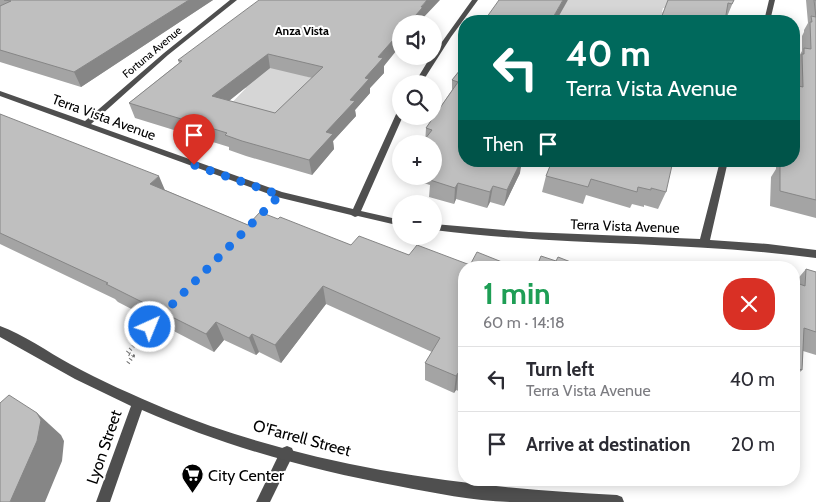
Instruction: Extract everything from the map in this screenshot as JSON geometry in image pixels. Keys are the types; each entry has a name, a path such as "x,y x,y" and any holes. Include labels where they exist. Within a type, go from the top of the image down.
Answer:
{"street":[{"name":"Fortuna Avenue","path":"85,124 166,54 234,0"},
{"path":"464,15 475,0"},
{"path":"768,15 772,0"},
{"path":"423,75 458,23"},
{"name":"Terra Vista Avenue","path":"0,93 272,192 354,214 392,220"},
{"path":"354,214 395,125"},
{"path":"704,242 723,167"},
{"name":"Terra Vista Avenue","path":"442,228 549,238 704,242 816,254"},
{"name":"O'Farrell Street","path":"0,331 104,389 256,445 416,483 537,499 617,502"},
{"name":"Lyon Street","path":"104,502 138,403"},
{"path":"263,502 286,453"}],"path":[{"path":"128,363 133,356 127,353 163,314"}],"shaded area":[{"path":"568,0 681,0 679,10 663,8 662,12 672,14 670,15 558,15"},
{"path":"243,57 325,82 286,127 222,113 246,88"}],"building":[{"path":"4,0 189,0 74,72 0,50 0,6 11,1"},
{"path":"259,0 427,0 416,15 392,15 392,41 378,57 383,58 365,78 369,79 350,100 355,101 326,132 333,134 309,160 242,141 225,135 227,133 129,103 182,61 178,60","holes":["268,54 323,67 275,113 212,96"]},
{"path":"499,0 563,0 554,15 488,15"},
{"path":"668,0 734,0 732,4 728,3 726,15 662,15"},
{"path":"814,0 816,0 816,17"},
{"path":"811,16 816,17 816,200 780,191 780,167 800,167 800,86 803,87 802,54 804,54 804,48 811,49"},
{"path":"458,72 458,82 452,80"},
{"path":"458,82 458,167 518,167 507,190 493,186 490,192 458,183 455,188 442,184 442,135 428,135 432,130 426,128 428,125 442,125 442,105"},
{"path":"0,114 159,176 150,184 248,225 260,212 278,219 280,217 351,245 359,236 409,255 417,245 459,261 458,373 456,376 425,363 440,338 323,286 275,345 252,334 249,338 216,322 206,334 106,284 108,283 0,233"},
{"path":"550,167 672,167 666,192 638,187 637,192 591,179 588,187 546,176"},
{"path":"477,252 500,261 472,261"},
{"path":"541,256 556,261 539,261"},
{"path":"558,257 568,261 556,261"},
{"path":"806,269 816,272 816,332 804,328 802,370 800,369 800,284 805,286"},
{"path":"9,395 37,413 41,420 37,441 10,502 0,502 0,403"}],"place":[{"name":"City Center","path":"192,494"}],"district":[{"name":"Anza Vista","path":"302,30"}],"route":[{"path":"150,327 280,195 194,165"}]}
